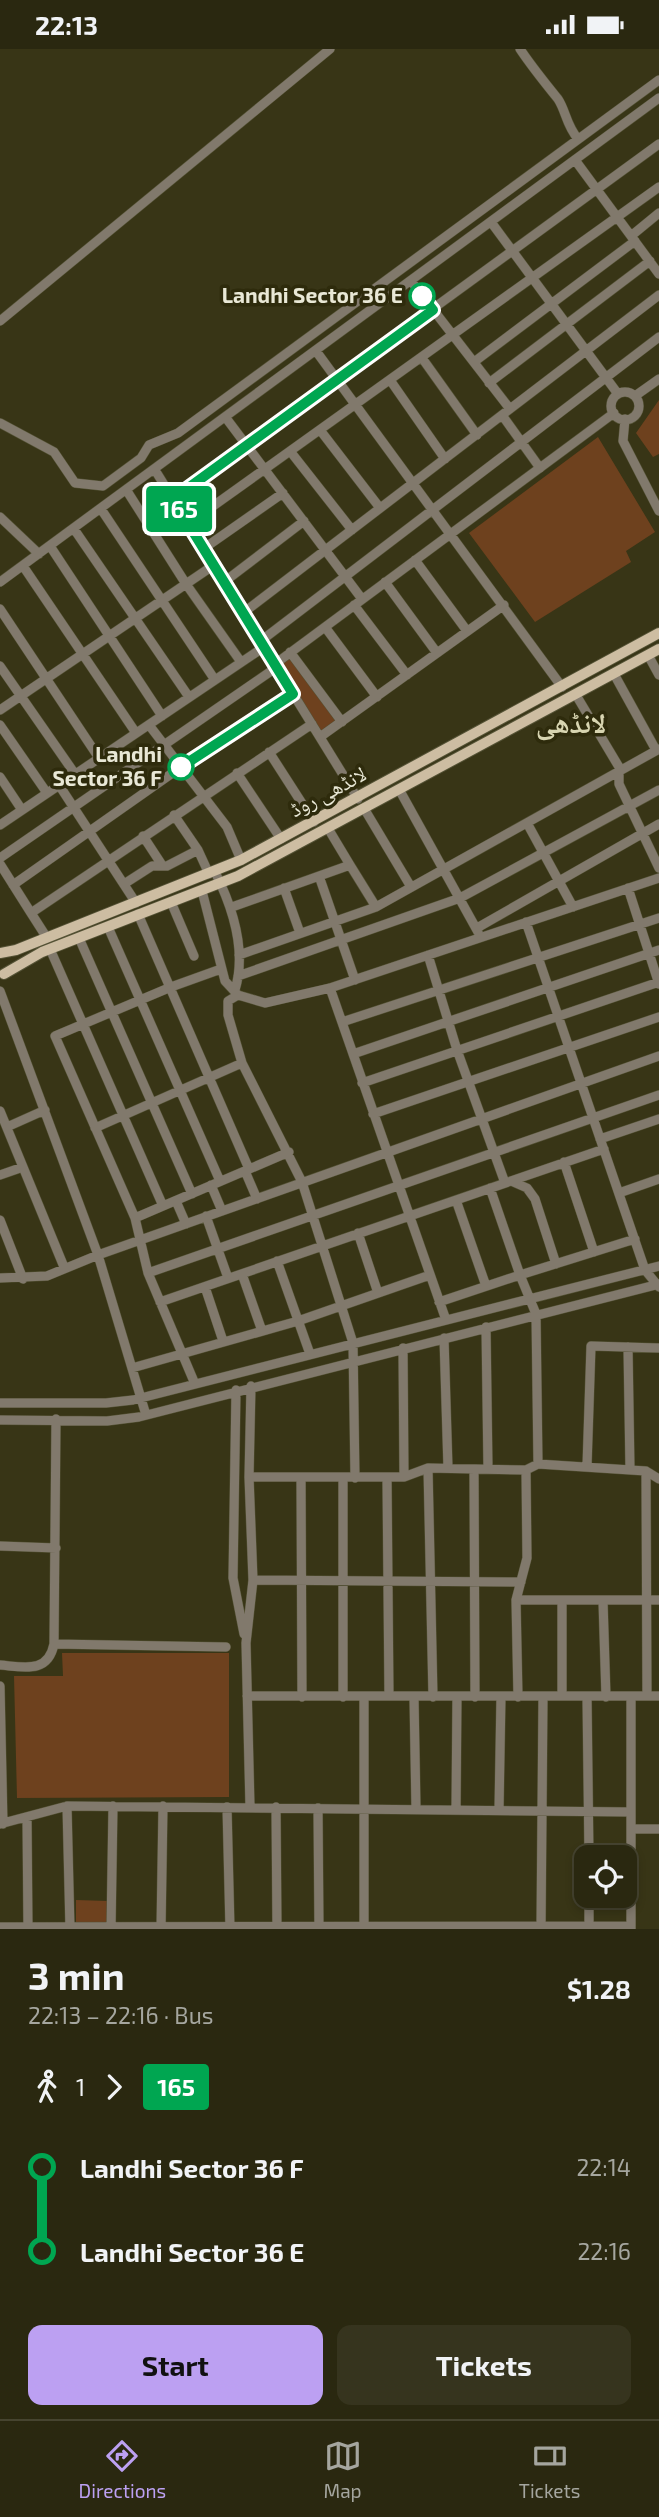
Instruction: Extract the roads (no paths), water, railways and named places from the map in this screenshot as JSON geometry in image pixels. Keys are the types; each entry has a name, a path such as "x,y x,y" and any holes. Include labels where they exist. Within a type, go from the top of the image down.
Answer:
{"main road":[{"name":"لانڈھی روڈ","path":"2,977 49,943 137,909 241,860 358,799 659,633"},
{"name":"لانڈھی روڈ","path":"0,955 79,938 108,927 137,909 171,902 221,883 328,830 659,649"},
{"path":"0,955 5,964 2,977"}],"street":[{"path":"0,321 330,49"},
{"path":"520,49 545,87 559,101 567,127 578,139"},
{"path":"0,423 54,452 75,482 103,486 141,458 149,445 178,433 659,80"},
{"path":"0,582 658,100"},
{"path":"173,499 246,443 659,144"},
{"path":"575,160 659,274"},
{"path":"188,524 659,187"},
{"path":"474,362 552,304 633,238 659,213"},
{"path":"491,222 618,394"},
{"path":"489,383 650,261"},
{"path":"411,281 489,383 540,468"},
{"path":"243,613 659,295"},
{"path":"0,825 241,662 346,577 659,337"},
{"path":"316,351 562,687"},
{"path":"422,358 477,435"},
{"path":"635,396 659,379"},
{"path":"390,380 445,459"},
{"path":"648,387 659,393"},
{"path":"614,413 612,401 618,394 627,392 635,396 639,404 637,413 625,419"},
{"path":"614,413 625,419"},
{"path":"0,858 276,666 290,652 614,413"},
{"path":"226,418 346,577 358,602 407,675"},
{"path":"625,419 623,441 656,498 659,511"},
{"path":"320,430 380,508"},
{"path":"290,451 352,530"},
{"path":"155,470 358,799"},
{"path":"127,491 186,584 241,662"},
{"path":"204,549 283,493"},
{"path":"101,509 215,680"},
{"path":"0,531 1,518"},
{"path":"1,518 39,554"},
{"path":"224,582 304,521"},
{"path":"74,529 189,697"},
{"path":"50,546 162,716"},
{"path":"415,560 467,631"},
{"path":"0,709 214,565"},
{"path":"23,566 136,733"},
{"path":"385,582 437,653"},
{"path":"320,737 503,605"},
{"path":"0,609 99,758"},
{"path":"325,627 377,697"},
{"path":"290,652 342,722"},
{"path":"648,655 659,675"},
{"path":"0,666 75,775"},
{"path":"239,955 376,907 658,750 614,674"},
{"path":"13,885 181,767 293,694"},
{"path":"576,695 618,767 617,772 630,806 659,868"},
{"path":"31,913 312,724"},
{"path":"0,725 47,793"},
{"path":"149,725 227,827 241,860"},
{"path":"269,752 314,822"},
{"path":"237,773 281,839"},
{"path":"0,777 22,810"},
{"path":"59,785 111,861 137,909 210,1078 257,1199"},
{"path":"238,976 460,898 659,790"},
{"path":"400,791 479,933"},
{"path":"365,810 411,887"},
{"path":"174,815 221,883 232,907 239,955 236,993 228,1001 228,1015 242,1063 289,1151 302,1182 353,1343 355,1478"},
{"path":"527,823 573,907"},
{"path":"202,891 225,981 236,993 265,1003 277,1002 355,980 428,955 479,933 559,881 659,824"},
{"path":"328,830 376,907"},
{"path":"143,836 162,865"},
{"path":"124,884 152,866 171,864 198,850"},
{"path":"0,864 49,943 163,1206"},
{"path":"232,907 350,865"},
{"path":"318,876 355,980"},
{"path":"479,933 526,922 659,878"},
{"path":"284,888 300,933"},
{"path":"362,1083 659,983 628,888"},
{"path":"171,902 194,956"},
{"path":"342,1022 659,918"},
{"path":"0,1420 107,1421 146,1415 251,1386 659,1285 645,1270 526,922"},
{"path":"108,927 182,1090 216,1183 222,1211"},
{"path":"79,938 192,1194"},
{"path":"352,1054 659,950"},
{"path":"428,955 457,1050 494,1151 508,1182 527,1188 535,1199 556,1264"},
{"path":"195,1384 184,1352 148,1273 135,1219 55,1036 141,999 221,969"},
{"path":"330,988 446,1320"},
{"path":"0,991 4,1015 44,1110 98,1255 146,1415"},
{"path":"373,1114 659,1017"},
{"path":"0,1279 47,1276 64,1267 138,1240 659,1056"},
{"path":"94,1128 242,1063"},
{"path":"148,1273 659,1095"},
{"path":"6,1127 44,1110"},
{"path":"0,1111 64,1267"},
{"path":"600,1139 659,1119"},
{"path":"160,1302 604,1149"},
{"path":"135,1219 289,1151"},
{"path":"564,1163 594,1252"},
{"path":"0,1175 23,1167"},
{"path":"619,1193 659,1179"},
{"path":"491,1188 528,1299 536,1314 538,1464"},
{"path":"456,1200 486,1286"},
{"path":"176,1201 186,1224"},
{"path":"206,1216 228,1278"},
{"path":"0,1220 23,1279"},
{"path":"358,1233 378,1293"},
{"path":"439,1301 635,1239"},
{"path":"277,1262 310,1354"},
{"path":"0,1403 106,1403 140,1398 659,1266"},
{"path":"242,1274 262,1331"},
{"path":"132,1368 298,1321 430,1275"},
{"path":"205,1287 223,1341"},
{"path":"486,1327 488,1469"},
{"path":"444,1338 448,1468"},
{"path":"587,1466 591,1346 659,1348"},
{"path":"628,1347 630,1470"},
{"path":"403,1348 404,1477"},
{"path":"250,1807 246,1643 253,1580 249,1477 251,1386"},
{"path":"236,1390 233,1578 246,1643"},
{"path":"0,1665 35,1667 52,1658 56,1548 56,1419"},
{"path":"249,1477 387,1478 404,1477 428,1468 526,1469 538,1464 646,1471 659,1479"},
{"path":"428,1468 433,1697"},
{"path":"474,1469 475,1696"},
{"path":"518,1696 516,1601 527,1558 526,1469"},
{"path":"646,1471 648,1696"},
{"path":"301,1477 302,1696"},
{"path":"343,1478 343,1696"},
{"path":"387,1478 389,1696"},
{"path":"0,1546 56,1548"},
{"path":"253,1580 521,1582"},
{"path":"516,1601 659,1601"},
{"path":"562,1601 562,1696"},
{"path":"603,1601 606,1696"},
{"path":"54,1644 226,1647"},
{"path":"0,1686 1,1824 67,1806 631,1812"},
{"path":"247,1696 659,1696"},
{"path":"364,1696 364,1928"},
{"path":"456,1810 457,1696"},
{"path":"499,1810 501,1696"},
{"path":"541,1927 543,1696"},
{"path":"587,1696 589,1845"},
{"path":"0,1927 631,1927 631,1696"},
{"path":"415,1697 416,1809"},
{"path":"67,1806 70,1928"},
{"path":"111,1928 113,1806"},
{"path":"161,1928 163,1806"},
{"path":"227,1807 230,1928"},
{"path":"276,1807 277,1928"},
{"path":"318,1808 318,1928"},
{"path":"27,1817 28,1928"},
{"path":"631,1829 659,1829"},
{"path":"589,1908 589,1927"}],"place":[{"name":"Landhi Sector 36 E","path":"422,296"},
{"name":"Landhi Sector 36 F","path":"181,767"}],"district":[{"name":"لانڈھی","path":"571,723"}]}
